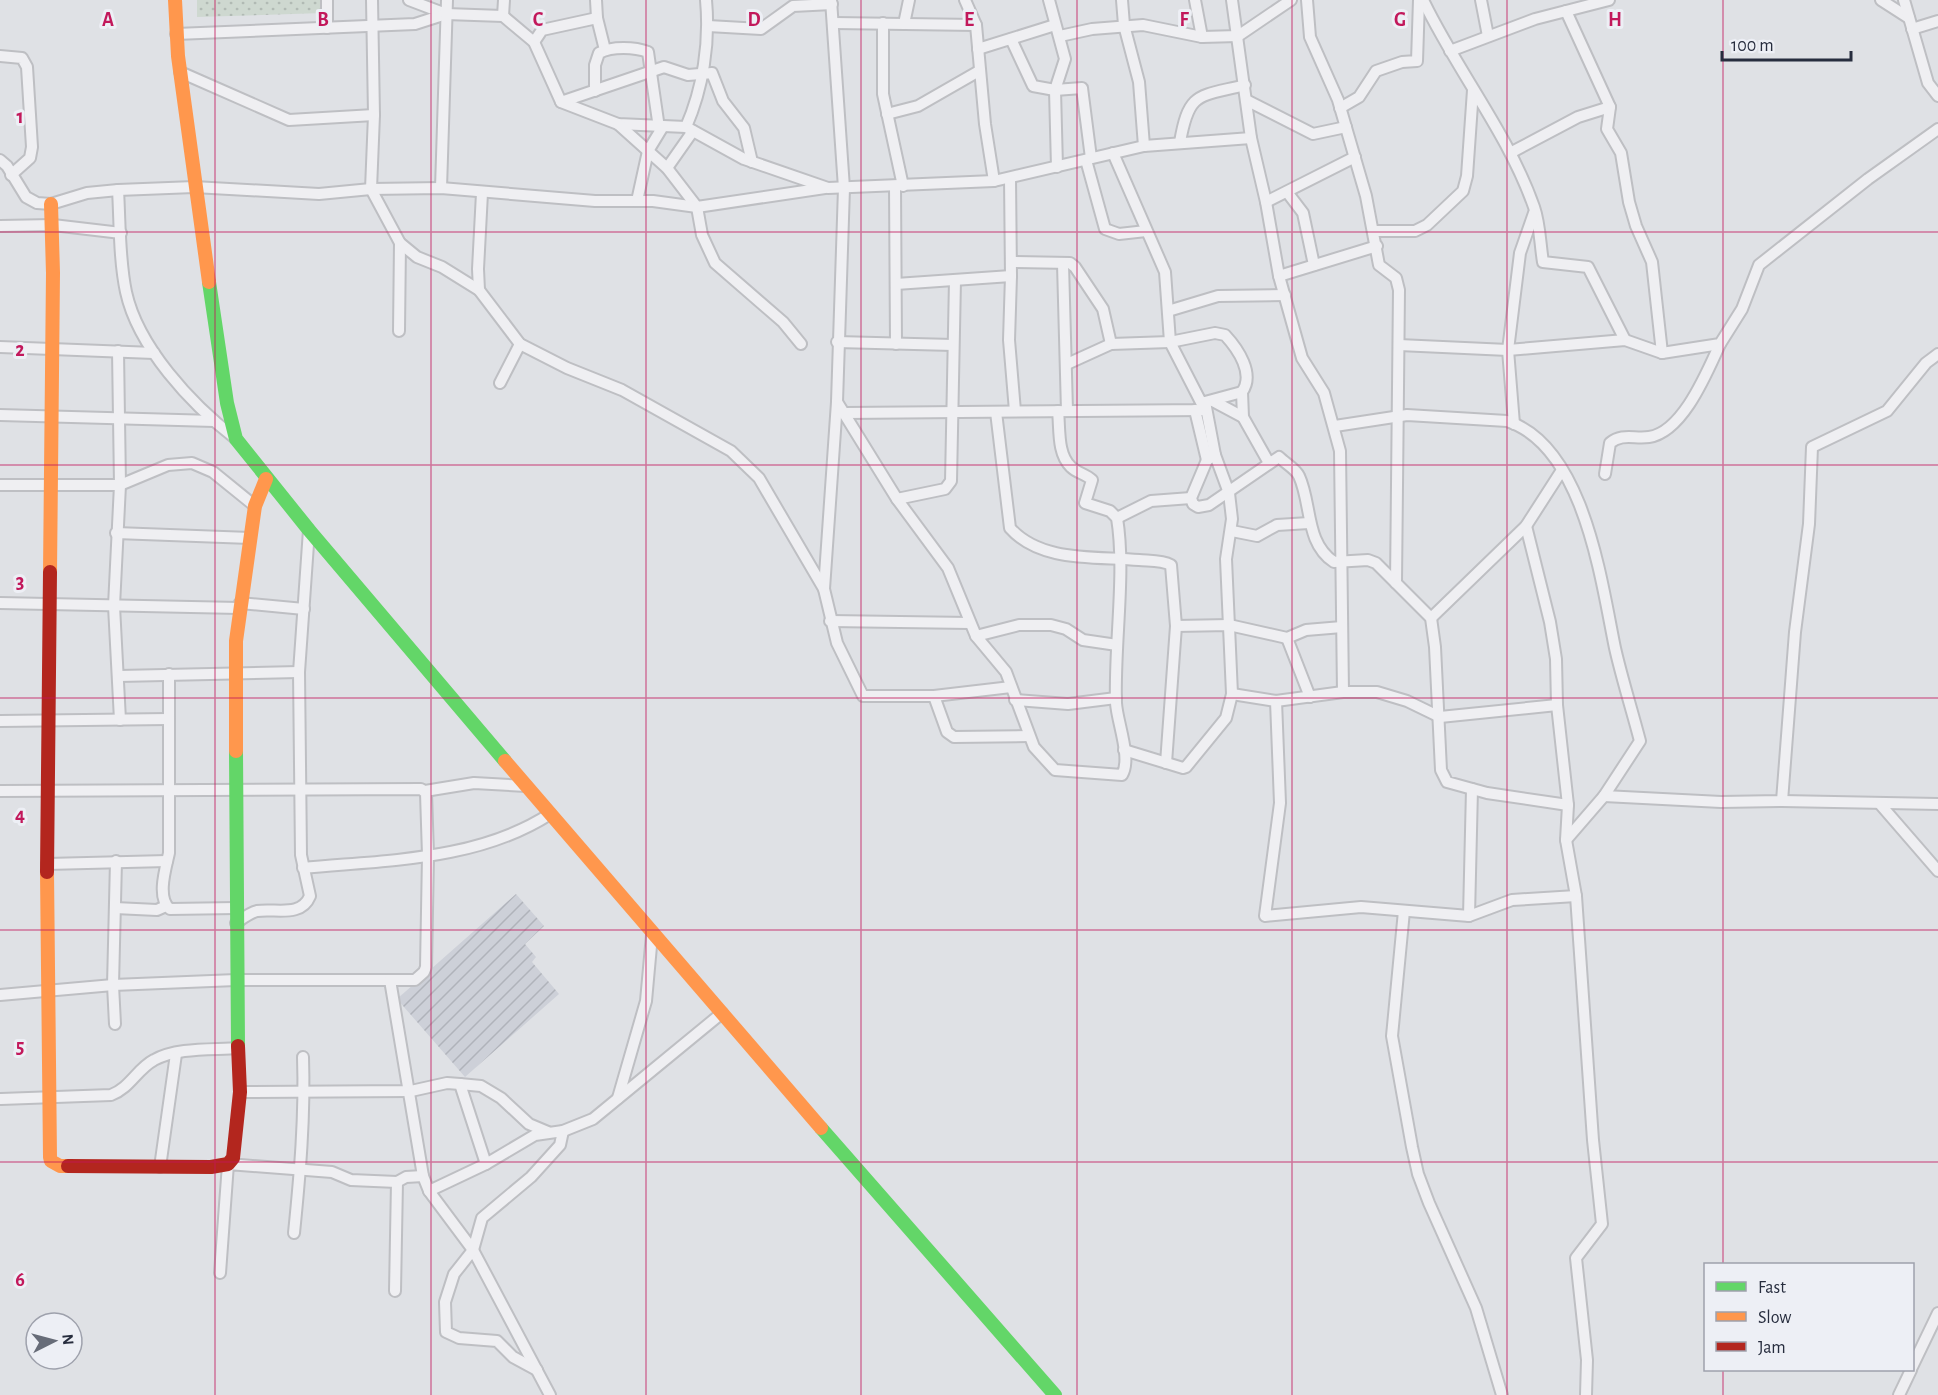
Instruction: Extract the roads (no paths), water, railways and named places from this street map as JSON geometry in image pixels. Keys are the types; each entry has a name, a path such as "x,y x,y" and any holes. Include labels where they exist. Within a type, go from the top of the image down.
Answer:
{"main road":[{"path":"175,0 176,34 194,187 227,403 236,439 266,479 652,935 1055,1395"},
{"path":"51,204 53,348 47,864 48,1096 50,1157 55,1164 160,1167 228,1164 233,1158 240,1092 236,980 236,672 240,605 250,538 255,506 266,479"}],"street":[{"path":"327,0 327,28"},
{"path":"372,0 374,115 371,189 400,243 417,257 432,262 479,290 520,344 567,368 622,390 731,451 759,478 824,589"},
{"path":"409,0 446,14 503,16 534,42 561,102 618,124 689,129 752,162 828,188"},
{"path":"441,188 447,0"},
{"path":"503,16 504,0"},
{"path":"596,0 597,18 605,50"},
{"path":"667,168 689,129 696,101 708,26 706,0"},
{"path":"965,0 976,26 979,71 994,181"},
{"path":"1049,0 1065,59 1055,90 1057,167"},
{"path":"1122,0 1125,26 1139,82 1144,146"},
{"path":"1195,0 1202,37"},
{"path":"1232,0 1251,138 1266,202 1279,276 1302,358 1324,393 1341,451 1340,561 1343,692"},
{"path":"978,49 1011,39 1058,31 1143,25 1202,37 1238,36 1291,0"},
{"path":"1307,0 1310,37 1346,127 1374,231 1380,268 1396,278 1399,290 1396,583"},
{"path":"1421,0 1512,152 1535,210 1543,262 1588,267 1625,340"},
{"path":"1340,108 1359,97 1376,71 1402,62 1417,61 1421,0"},
{"path":"1481,0 1488,36"},
{"path":"1450,51 1488,36 1609,0"},
{"path":"1881,0 1911,24 1938,21"},
{"path":"1904,0 1928,83 1938,96"},
{"path":"708,26 761,29 793,6 831,2 844,188 837,342 837,402 824,589 837,643 864,696 934,696 1011,687"},
{"path":"908,24 909,6"},
{"path":"1566,11 1610,107 1607,129 1621,153 1633,218 1652,262 1662,353"},
{"path":"176,34 415,24 446,14"},
{"path":"534,42 542,30 597,18"},
{"path":"834,23 976,26"},
{"path":"884,23 883,94 899,186 896,344"},
{"path":"1011,39 1033,86 1055,90 1078,88 1084,92 1088,159 1105,229 1119,234 1146,231"},
{"path":"595,91 596,58 605,50 639,48 648,52 661,128 648,151 638,201"},
{"path":"0,56 22,58 27,67 32,147 30,158 11,176"},
{"path":"561,102 668,67 688,75 714,74 720,96 744,128 752,162"},
{"path":"887,114 918,106 979,71"},
{"path":"180,72 289,120 374,115"},
{"path":"1180,142 1185,114 1197,99 1245,85"},
{"path":"1374,231 1415,231 1427,225 1463,191 1467,176 1473,90"},
{"path":"1246,100 1312,134 1346,127"},
{"path":"1512,152 1578,117 1610,107"},
{"path":"618,124 667,168 697,207 702,235 715,263 783,321 801,344"},
{"path":"1605,474 1610,443 1617,437 1651,437 1673,427 1701,384 1720,344 1742,309 1759,265 1938,129"},
{"path":"0,160 26,196 37,203 51,204 87,193 118,190 194,187 319,194 371,189 441,188 482,193 638,201 697,207 828,188 994,181 1144,146 1251,138"},
{"path":"1113,153 1165,272 1170,342 1205,406 1211,457 1228,493 1232,531 1226,559 1232,694 1226,718 1190,764 1183,768 1124,750"},
{"path":"1266,202 1355,157"},
{"path":"1010,178 1009,340 1015,411"},
{"path":"118,190 126,292 138,326 154,353 214,422 236,439"},
{"path":"1287,192 1303,213 1314,265"},
{"path":"479,290 482,193"},
{"path":"1514,424 1508,350 1520,253 1535,210"},
{"path":"0,226 53,225 121,233"},
{"path":"399,331 400,243"},
{"path":"1279,276 1377,246"},
{"path":"1011,262 1063,264 1076,267 1104,309 1111,344"},
{"path":"837,402 897,499 948,568 976,636 999,660 1029,736 1051,768 1061,771 1122,775 1124,750 1116,698 1119,558 1117,518 1110,511 1085,503 1092,480 1085,473 1073,470 1062,452 1067,364 1063,264"},
{"path":"896,284 1011,276"},
{"path":"897,499 948,487 951,481 955,280"},
{"path":"1168,311 1218,296 1285,295"},
{"path":"1067,364 1111,344 1170,342 1215,333 1226,335 1242,359 1247,381 1242,392 1243,417 1269,463"},
{"path":"1399,345 1508,350 1625,340 1662,353 1720,344"},
{"path":"837,342 953,345"},
{"path":"500,383 520,344"},
{"path":"0,347 154,353"},
{"path":"118,351 120,485 114,606 120,720"},
{"path":"1782,801 1795,632 1809,524 1812,447 1887,411 1926,363 1938,354"},
{"path":"1205,406 1242,392"},
{"path":"845,413 1063,411 1205,406 1243,417"},
{"path":"996,412 1010,528 1028,543 1046,550 1078,557 1119,558 1171,565 1176,626 1166,763"},
{"path":"0,415 214,422"},
{"path":"1335,426 1398,415 1514,424 1536,437 1562,471 1591,535 1616,650 1640,741 1604,796 1566,840"},
{"path":"1211,457 1191,498 1193,504 1198,507 1209,505 1279,457 1299,475 1309,523 1323,553 1332,561 1371,561 1431,618 1443,776 1447,782 1472,789 1568,805"},
{"path":"0,485 120,485 168,465 192,463 213,472 255,506"},
{"path":"1431,618 1526,526 1562,471"},
{"path":"1117,518 1151,501 1191,498"},
{"path":"1232,531 1257,536 1277,525 1309,523"},
{"path":"1526,526 1550,622 1556,659 1557,705 1568,805 1566,840 1576,896 1593,1140 1602,1224 1576,1258 1587,1360 1586,1395"},
{"path":"236,923 256,911 290,911 304,905 309,900 310,890 303,868 299,672 309,530"},
{"path":"116,533 250,538"},
{"path":"0,603 114,606 240,605 304,609"},
{"path":"830,621 970,624"},
{"path":"1176,626 1229,624 1287,638 1306,630 1342,627"},
{"path":"976,636 1019,625 1051,625 1066,629 1083,640 1117,645"},
{"path":"1287,638 1310,697"},
{"path":"119,676 299,672"},
{"path":"166,906 164,878 167,861 170,791 169,674"},
{"path":"1232,694 1276,701 1343,692 1386,693 1440,717 1557,705"},
{"path":"934,696 947,732 954,737 1029,736"},
{"path":"1015,700 1068,704 1116,698"},
{"path":"1276,701 1280,803 1265,916 1361,907 1468,916 1512,900 1576,896"},
{"path":"0,721 169,719"},
{"path":"0,791 421,789 425,791 474,783 526,786"},
{"path":"1468,916 1472,789"},
{"path":"0,995 48,989 236,980 415,980 424,972 428,855 425,791"},
{"path":"1604,796 1720,802 1938,804"},
{"path":"1880,804 1938,871"},
{"path":"303,868 461,851 522,831 550,814"},
{"path":"115,1024 113,985 116,861"},
{"path":"47,864 167,861"},
{"path":"166,906 170,909 236,908"},
{"path":"115,908 157,910 166,906"},
{"path":"1404,911 1392,1036 1412,1147 1418,1174 1429,1203 1476,1308 1502,1395"},
{"path":"618,1098 646,1001 652,935"},
{"path":"390,980 411,1091 423,1176 429,1191 473,1250 550,1395"},
{"path":"429,1191 486,1164 535,1136 563,1131 593,1119 722,1014"},
{"path":"1,1099 111,1095 131,1083 155,1059 176,1054 238,1048"},
{"path":"160,1167 176,1054"},
{"path":"294,1233 301,1170 303,1057"},
{"path":"240,1092 304,1094 411,1091 447,1083 481,1086 501,1098 529,1124 548,1132"},
{"path":"460,1084 486,1164"},
{"path":"537,1370 513,1357 497,1341 459,1338 446,1332 445,1302 454,1274 473,1250 482,1218 531,1177 560,1145 563,1131"},
{"path":"220,1273 228,1164 332,1172 351,1180 397,1182 402,1178 423,1176"},
{"path":"395,1291 397,1182"},
{"path":"1914,1364 1938,1313"},
{"path":"1899,1395 1911,1371"}]}
